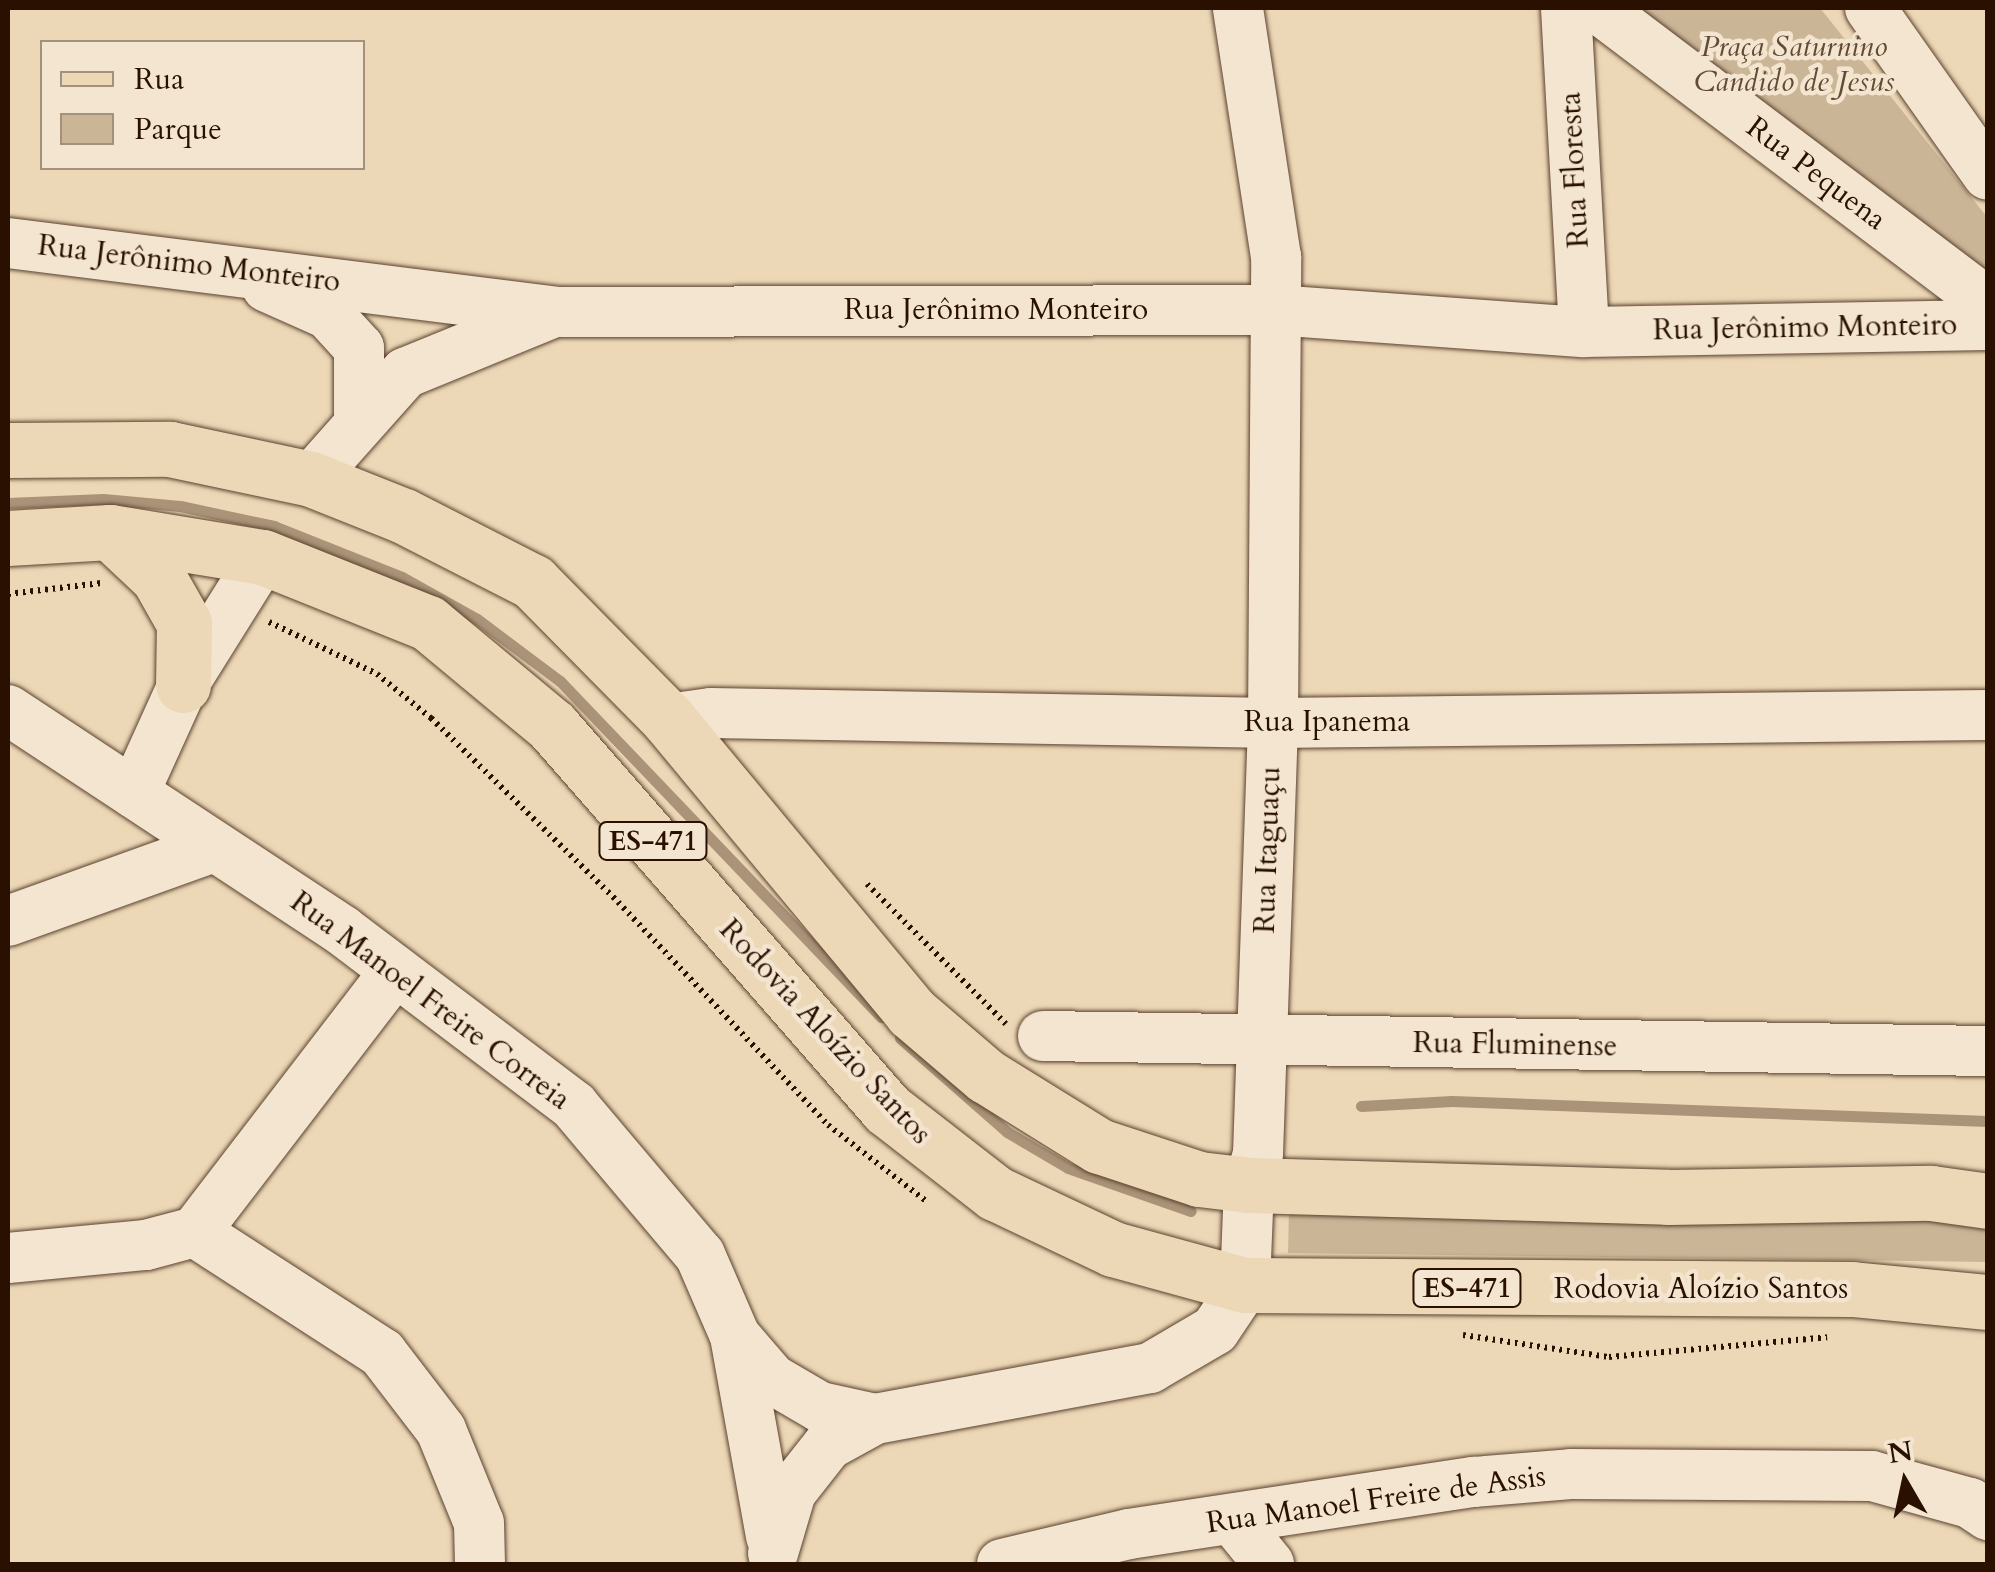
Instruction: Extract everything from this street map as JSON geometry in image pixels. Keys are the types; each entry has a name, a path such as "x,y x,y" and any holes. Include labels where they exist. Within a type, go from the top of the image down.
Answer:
{"main road":[{"name":"Rodovia Aloízio Santos","path":"8,450 170,449 286,518 489,670 552,726 887,1109 938,1154 995,1193 1113,1249 1245,1285 1852,1289 1988,1302"},
{"name":"Rodovia Aloízio Santos","path":"8,538 286,518 404,516 533,582 668,720 911,1012 986,1076 1099,1146 1199,1179 1249,1185 1668,1198 1931,1194 1988,1201"},
{"path":"110,532 158,577 184,623 183,685"}],"street":[{"name":"Rua Itaguaçu","path":"1238,8 1276,257 1273,724 1258,1154 1249,1185 1245,1285"},
{"name":"Rua Floresta","path":"1566,8 1584,332"},
{"name":"Rua Pequena","path":"1598,8 1988,303"},
{"path":"1870,8 1988,175"},
{"name":"Rua Jerônimo Monteiro","path":"8,244 218,266 557,312 1274,310 1584,332 1988,325"},
{"path":"218,266 328,314 359,348 359,420"},
{"path":"134,793 183,685 286,518 359,420 420,363 557,312"},
{"name":"Rua Manoel Freire Correia","path":"8,710 395,970 574,1106 700,1254 736,1336 759,1442 773,1558"},
{"name":"Rua Ipanema","path":"668,720 710,713 1273,724 1988,715"},
{"path":"8,922 213,847"},
{"path":"8,1258 146,1245 195,1232 395,970"},
{"name":"Rua Fluminense","path":"1026,1032 1259,1042 1988,1051"},
{"path":"195,1232 382,1353 441,1430 479,1523 480,1564"},
{"path":"773,1558 790,1492 828,1444 875,1419 1150,1368 1215,1330 1245,1285"},
{"path":"736,1336 788,1388 820,1407 875,1419"},
{"name":"Rua Manoel Freire de Assis","path":"1002,1564 1129,1534 1570,1474 1872,1476 1970,1503 1988,1515"},
{"path":"1233,1520 1270,1564"}],"path":[{"path":"856,872 1026,1032"}],"green space":[{"name":"Praça Saturnino Candido de Jesus","path":"1649,8 1820,8 1987,217 1987,286 1634,14"},
{"path":"1289,1209 1988,1219 1987,1262 1288,1253"}],"waterway":[{"path":"8,503 103,499 180,506 274,526 402,577 477,619 560,681 881,1017"},
{"path":"900,1038 1007,1132 1068,1168 1191,1211"},
{"path":"1361,1106 1452,1101 1988,1121"}]}
